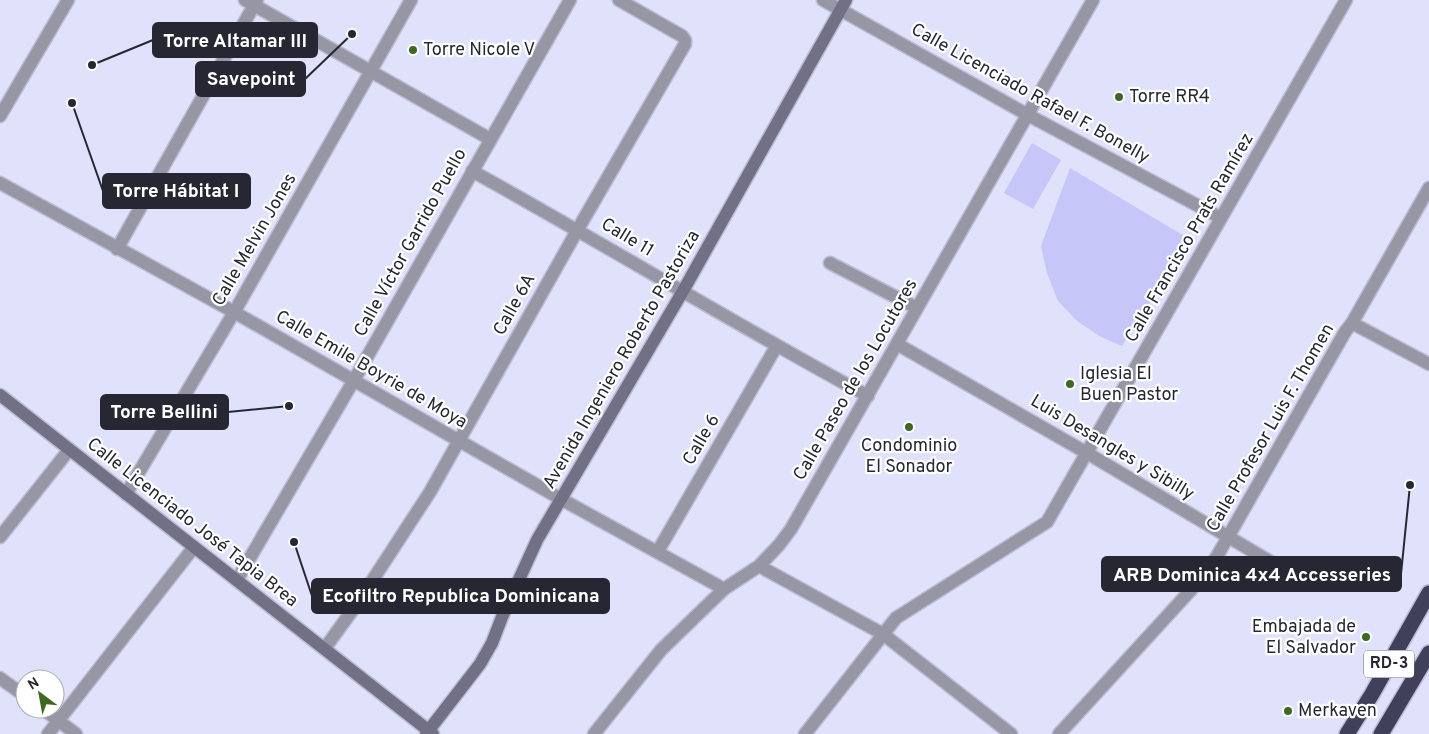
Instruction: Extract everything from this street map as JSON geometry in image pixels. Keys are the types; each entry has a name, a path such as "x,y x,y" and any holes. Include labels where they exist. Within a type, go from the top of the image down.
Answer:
{"highway":[{"name":"RD-3","path":"1347,734 1372,694 1429,593"},
{"name":"RD-3","path":"1381,734 1429,653"}],"street":[{"path":"0,116 68,0"},
{"name":"Calle Melvin Jones","path":"126,494 234,312 411,0"},
{"name":"Calle Víctor Garrido Puello","path":"237,580 354,380 570,0"},
{"name":"Calle 6A","path":"324,648 357,604 430,492 685,42 682,36 619,0"},
{"name":"Calle Licenciado Rafael F. Bonelly","path":"823,0 844,5 1028,115 1221,218"},
{"name":"Calle Paseo de los Locutores","path":"594,734 661,650 724,589 759,566 791,529 1093,0"},
{"name":"Calle Francisco Prats Ramírez","path":"805,734 896,618 1047,522 1346,0"},
{"path":"117,249 252,2 370,72 490,139"},
{"name":"Avenida Ingeniero Roberto Pastoriza","path":"429,733 480,664 537,540 683,291 702,254 844,5"},
{"name":"Calle 11","path":"472,170 578,229 776,346 868,396"},
{"name":"Calle Emile Boyrie de Moya","path":"0,183 234,312 724,589"},
{"name":"Calle Profesor Luis F. Thomen","path":"1059,734 1206,573 1429,188"},
{"path":"830,263 917,308"},
{"path":"1352,323 1429,364"},
{"name":"Luis Desangles y Sibilly","path":"897,344 1087,453 1308,584"},
{"name":"Calle 6","path":"658,551 776,346"},
{"name":"Calle Licenciado José Tapia Brea","path":"0,395 324,648 429,733"},
{"path":"0,537 69,450"},
{"path":"48,734 194,547"},
{"path":"759,566 883,634 1011,734"},
{"path":"0,678 15,689"},
{"path":"56,719 76,734"}],"shaded area":[{"path":"1032,143 1061,160 1033,209 1004,193"},
{"path":"1070,168 1191,240 1122,346 1101,337 1077,321 1058,301 1047,273 1041,246"}],"place":[{"name":"Savepoint","path":"352,34"},
{"name":"Torre Nicole V","path":"413,50"},
{"name":"Torre Altamar III","path":"92,65"},
{"name":"Torre RR4","path":"1119,97"},
{"name":"Torre Hábitat I","path":"72,103"},
{"name":"Iglesia El Buen Pastor","path":"1070,384"},
{"name":"Torre Bellini","path":"289,406"},
{"name":"Condominio El Sonador","path":"909,427"},
{"name":"ARB Dominica 4x4 Accesseries","path":"1410,485"},
{"name":"Ecofiltro Republica Dominicana","path":"294,542"},
{"name":"Embajada de El Salvador","path":"1366,637"},
{"name":"Merkaven","path":"1288,711"}]}
